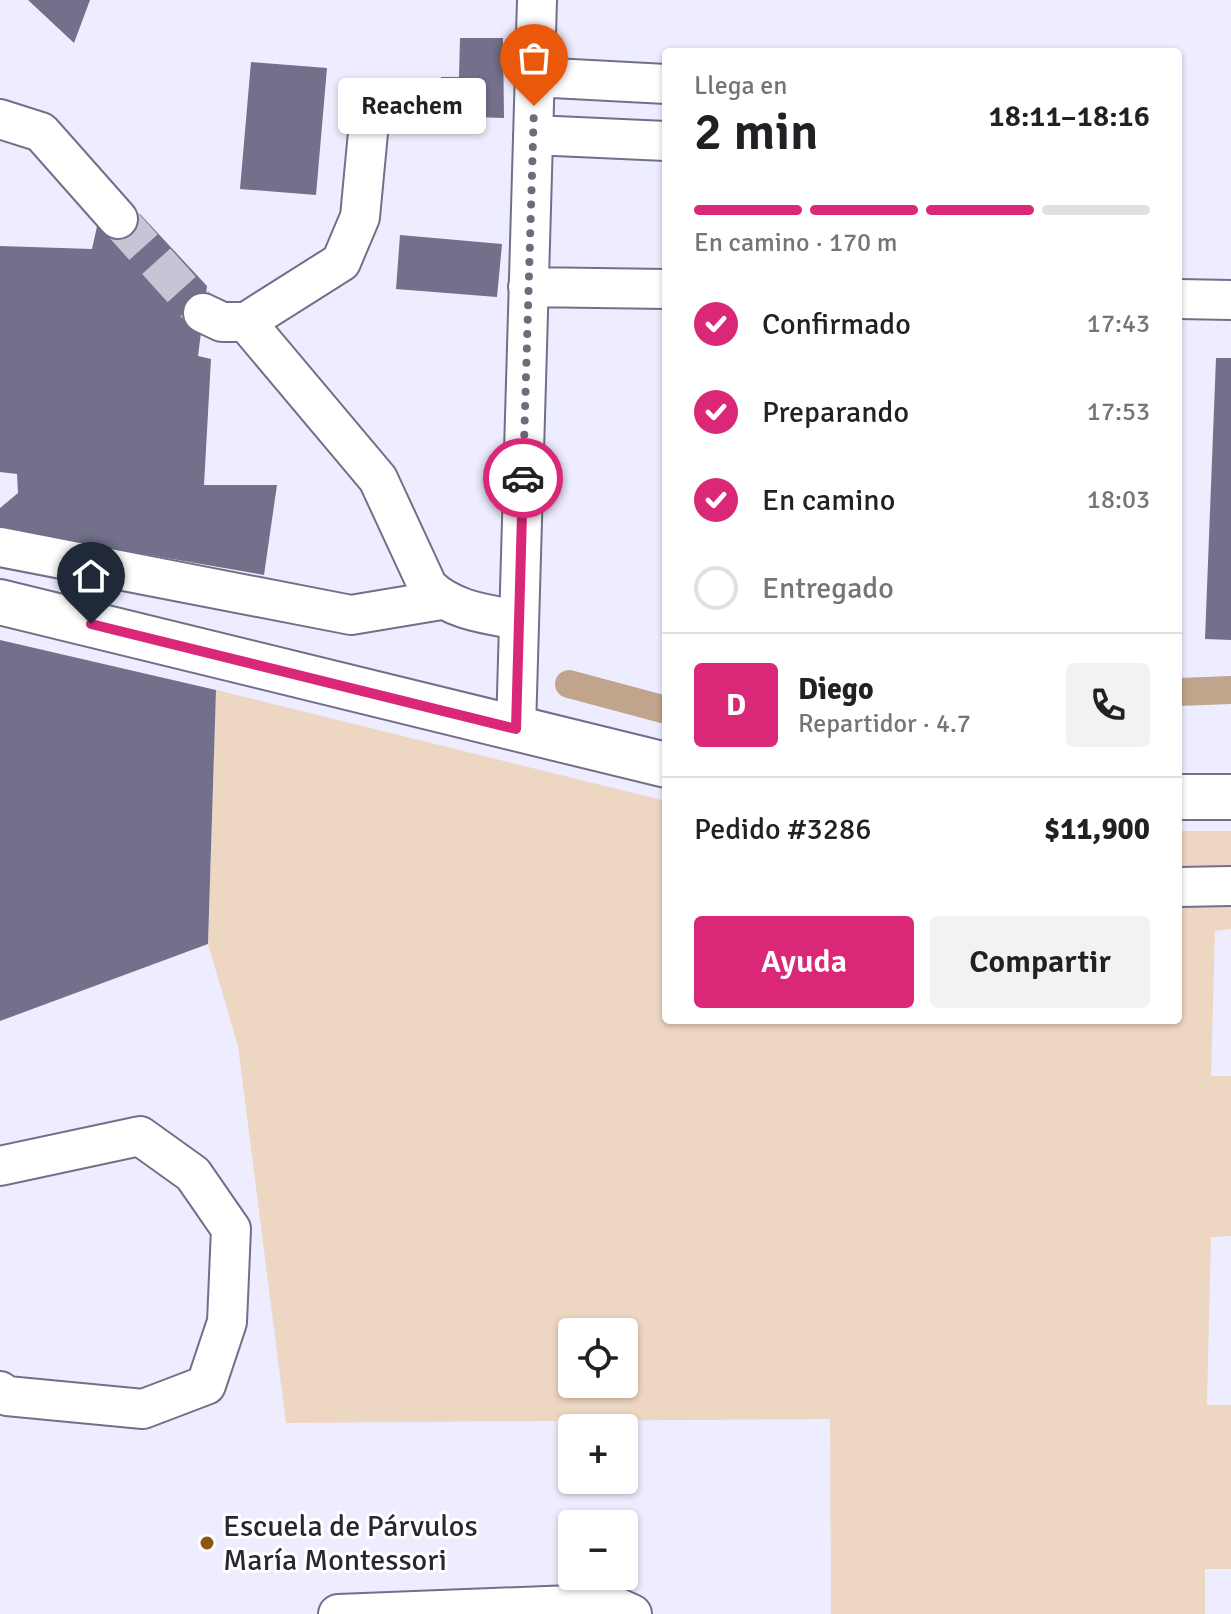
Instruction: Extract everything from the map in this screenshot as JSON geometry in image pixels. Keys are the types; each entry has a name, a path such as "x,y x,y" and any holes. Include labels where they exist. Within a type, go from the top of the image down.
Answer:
{"main road":[{"path":"0,602 662,764"},
{"path":"1182,797 1231,797"}],"street":[{"path":"516,729 537,0"},
{"path":"534,77 662,84"},
{"path":"203,313 222,322 246,322 341,262 360,217 371,101"},
{"path":"0,119 41,132 118,219"},
{"path":"533,135 662,141"},
{"path":"528,287 662,289"},
{"path":"1182,299 1231,300"},
{"path":"246,322 378,479 428,587 441,600 475,612 519,620"},
{"path":"0,547 351,615 441,600"},
{"path":"1182,887 1231,886"},
{"path":"0,1166 140,1136 193,1174 231,1229 227,1322 206,1385 143,1409 7,1396 0,1391"},
{"path":"338,1614 610,1604 632,1614"}],"shaded area":[{"path":"216,690 662,800 662,1024 1182,1024 1182,831 1231,831 1231,929 1215,931 1211,1076 1231,1076 1231,1236 1211,1237 1207,1405 1231,1405 1231,1569 1205,1569 1205,1614 831,1614 830,1419 638,1420 638,1414 558,1414 558,1421 286,1423 238,1046 208,944"}],"building":[{"path":"28,0 90,0 74,43"},
{"path":"460,38 503,38 504,118 440,116 441,77 459,77"},
{"path":"251,62 327,68 316,195 240,189"},
{"path":"140,214 207,286 198,356 211,359 204,485 277,485 264,575 0,527 0,508 18,493 17,474 0,472 0,246 92,249 98,222"},
{"path":"400,235 502,244 497,297 396,289"},
{"path":"1216,358 1231,358 1231,640 1205,639"},
{"path":"0,640 216,690 208,944 0,1021"}],"waterway":[{"path":"569,684 662,709"},
{"path":"1182,692 1231,690"}],"tunnel":[{"path":"118,219 203,313"}],"way so far":[{"path":"523,478 534,106"}],"place":[{"name":"Reachem","path":"534,106"},
{"name":"Escuela de Párvulos María Montessori","path":"207,1543"}],"route":[{"path":"91,624 516,729 523,478"}]}
